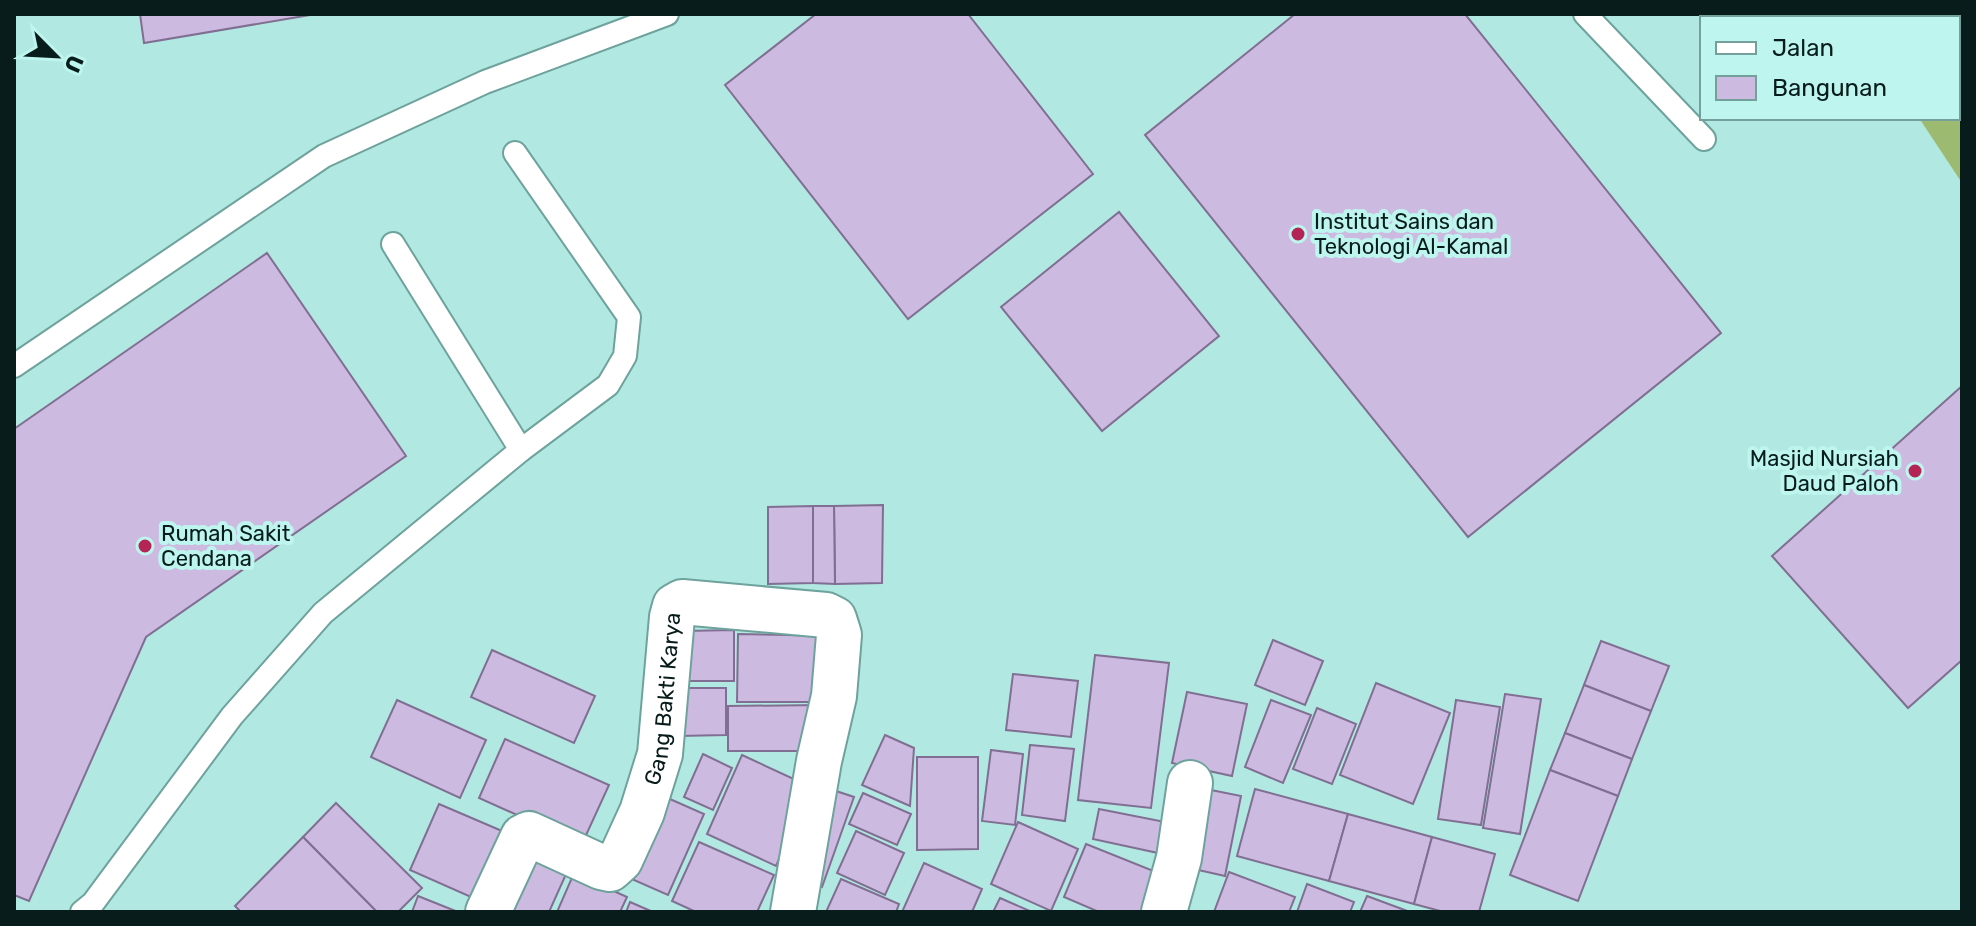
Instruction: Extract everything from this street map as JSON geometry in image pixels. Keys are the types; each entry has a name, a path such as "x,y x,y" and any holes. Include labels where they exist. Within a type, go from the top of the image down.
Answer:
{"street":[{"name":"Gang Bakti Karya","path":"488,912 523,837 529,834 601,867 610,869 620,860 642,812 660,754 672,617 675,606 682,602 826,615 834,619 837,625 839,635 834,696 819,761 793,912"},
{"path":"1164,912 1179,858 1190,783"}],"lane":[{"path":"14,366 324,156 485,82 667,14"},
{"path":"1585,14 1704,139"},
{"path":"82,912 93,903 232,716 323,613 521,450 608,385 625,356 629,317 515,153"},
{"path":"393,244 521,450"}],"green space":[{"path":"1849,14 1962,14 1962,183 1920,120 1960,120 1960,16"}],"building":[{"path":"140,14 316,14 144,43"},
{"path":"816,14 968,14 1093,174 908,319 725,85"},
{"path":"1295,14 1465,14 1721,333 1468,537 1145,135"},
{"path":"1119,212 1219,336 1102,431 1001,307"},
{"name":"Rumah Sakit Cendana","path":"267,253 406,456 146,637 29,901 14,895 14,429"},
{"name":"Masjid Nursiah Daud Paloh","path":"1962,386 1962,660 1908,708 1772,556"},
{"path":"883,505 882,583 835,584 834,506"},
{"path":"813,506 834,506 835,584 813,583"},
{"path":"813,506 813,583 768,584 768,507"},
{"path":"734,630 734,681 685,681 684,631"},
{"path":"738,634 833,636 833,702 737,702"},
{"path":"1273,640 1323,661 1305,705 1255,685"},
{"path":"1601,641 1669,666 1651,711 1584,685"},
{"path":"492,650 595,696 574,743 471,697"},
{"path":"1095,655 1169,663 1151,808 1078,800"},
{"path":"1013,674 1078,681 1071,737 1006,730"},
{"path":"1376,683 1450,713 1413,804 1340,775"},
{"path":"1584,685 1651,711 1632,759 1565,733"},
{"path":"678,688 726,688 726,735 678,736"},
{"path":"1187,692 1247,704 1232,776 1172,763"},
{"path":"1505,694 1541,699 1520,834 1483,828"},
{"path":"397,700 486,740 460,798 371,757"},
{"path":"1271,700 1311,715 1283,783 1245,767"},
{"path":"1456,700 1500,707 1481,825 1438,819"},
{"path":"820,705 820,751 728,751 728,706"},
{"path":"1317,708 1356,724 1332,784 1293,769"},
{"path":"1565,733 1632,759 1618,796 1550,770"},
{"path":"885,735 914,748 910,806 862,785"},
{"path":"505,739 609,785 582,844 479,798"},
{"path":"1030,745 1074,749 1065,821 1022,815"},
{"path":"991,750 1023,754 1015,825 982,821"},
{"path":"703,754 732,768 713,810 684,797"},
{"path":"742,755 811,787 776,866 707,834"},
{"path":"917,757 978,757 978,849 917,850"},
{"path":"1550,770 1618,796 1578,901 1510,875"},
{"path":"1201,788 1241,796 1225,876 1185,867"},
{"path":"830,789 854,797 822,887 799,880"},
{"path":"1255,789 1348,814 1329,881 1237,856"},
{"path":"654,792 704,814 668,895 618,873"},
{"path":"863,793 911,814 897,845 849,824"},
{"path":"336,803 422,888 398,912 377,912 303,837"},
{"path":"439,804 509,834 480,901 410,870"},
{"path":"1099,809 1165,822 1158,853 1093,839"},
{"path":"1348,814 1432,837 1414,904 1329,881"},
{"path":"1018,822 1078,849 1051,911 991,884"},
{"path":"856,831 904,853 885,895 837,873"},
{"path":"303,837 377,912 241,912 235,906"},
{"path":"1432,837 1495,854 1479,912 1444,912 1414,904"},
{"path":"699,842 774,875 757,912 696,912 672,901"},
{"path":"1086,844 1166,876 1151,912 1099,912 1064,897"},
{"path":"528,854 567,872 549,912 502,912"},
{"path":"924,863 982,889 972,912 902,912"},
{"path":"1229,872 1295,897 1289,912 1214,912"},
{"path":"574,873 627,897 620,912 557,912"},
{"path":"841,879 899,904 896,912 826,912"},
{"path":"1307,884 1354,902 1350,912 1297,912"},
{"path":"418,896 458,912 412,912"},
{"path":"1367,896 1410,912 1360,912"},
{"path":"1000,898 1032,912 993,912"},
{"path":"630,902 653,912 626,912"}],"place":[{"name":"Institut Sains dan Teknologi Al-Kamal","path":"1298,234"},
{"name":"Masjid Nursiah Daud Paloh","path":"1915,471"},
{"name":"Rumah Sakit Cendana","path":"145,546"}]}
